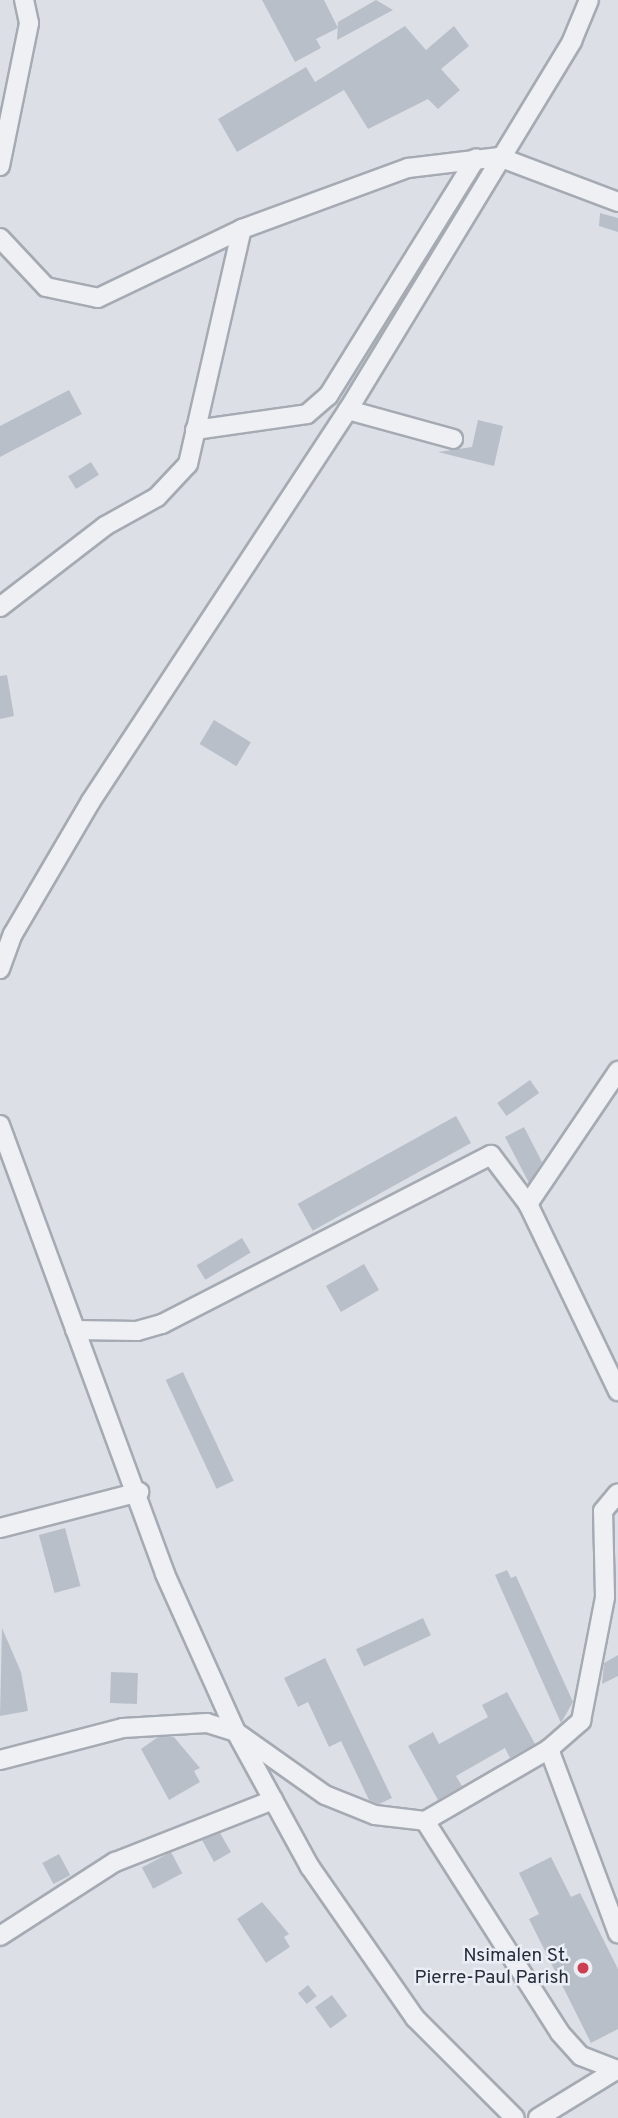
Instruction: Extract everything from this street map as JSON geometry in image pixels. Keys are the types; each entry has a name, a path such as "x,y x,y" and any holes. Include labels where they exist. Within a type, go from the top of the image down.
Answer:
{"street":[{"path":"0,166 29,23 24,0"},
{"path":"0,969 13,934 91,801 348,410 499,157 572,41 589,0"},
{"path":"0,238 46,287 98,298 242,229 408,168 499,157 618,202"},
{"path":"195,430 307,414 328,397 476,158"},
{"path":"0,607 105,526 175,481 187,464 242,229"},
{"path":"348,410 453,439"},
{"path":"528,1204 618,1071"},
{"path":"0,1125 75,1330 139,1492 166,1574 236,1732 310,1867 415,2018 515,2118"},
{"path":"75,1330 137,1331 162,1324 478,1158 501,1162 528,1204 618,1391"},
{"path":"0,1528 139,1492"},
{"path":"0,1760 123,1728 207,1723 236,1732 325,1795 375,1815 425,1821 549,1749 580,1721 599,1631 606,1560 603,1511 618,1493"},
{"path":"599,1631 618,1616"},
{"path":"549,1749 617,1929"},
{"path":"0,1936 116,1862 273,1800"},
{"path":"425,1821 560,2033 581,2056 617,2070"},
{"path":"538,2118 617,2070"}],"building":[{"path":"262,0 324,0 338,28 316,39 321,48 295,62"},
{"path":"376,0 393,10 337,40 338,22"},
{"path":"405,26 426,50 454,26 469,46 441,69 460,90 438,109 428,99 368,129 344,90 237,152 218,119 306,67 315,82"},
{"path":"600,213 618,218 618,232 599,226"},
{"path":"69,390 82,414 0,457 0,426"},
{"path":"478,420 503,426 494,466 438,452 472,447"},
{"path":"91,462 99,475 76,489 68,476"},
{"path":"7,675 14,716 0,719 0,676"},
{"path":"214,720 251,742 236,766 200,744"},
{"path":"530,1080 539,1093 506,1116 497,1103"},
{"path":"456,1116 471,1143 313,1231 298,1204"},
{"path":"524,1127 542,1162 529,1183 505,1137"},
{"path":"242,1238 251,1253 205,1280 197,1265"},
{"path":"364,1264 379,1290 341,1312 326,1286"},
{"path":"183,1372 234,1481 216,1489 166,1380"},
{"path":"65,1528 81,1586 54,1593 39,1535"},
{"path":"507,1570 511,1578 516,1576 573,1702 561,1723 495,1575"},
{"path":"423,1618 431,1635 364,1666 356,1649"},
{"path":"2,1628 21,1672 28,1711 0,1716"},
{"path":"618,1655 618,1676 602,1684 604,1663"},
{"path":"325,1658 392,1798 379,1804 369,1800 341,1741 329,1747 308,1702 298,1707 284,1678"},
{"path":"111,1672 138,1673 137,1704 110,1703"},
{"path":"507,1692 535,1744 510,1758 505,1748 456,1776 462,1786 438,1800 408,1746 433,1732 439,1744 488,1717 482,1705"},
{"path":"158,1737 174,1737 200,1768 194,1771 200,1782 169,1800 141,1749"},
{"path":"220,1833 231,1852 214,1862 202,1840"},
{"path":"171,1852 182,1873 153,1889 142,1867"},
{"path":"59,1854 70,1875 53,1884 42,1863"},
{"path":"551,1857 571,1897 580,1893 618,1969 618,2029 591,2043 529,1919 539,1914 519,1873"},
{"path":"262,1902 289,1934 284,1937 290,1947 266,1963 237,1919"},
{"path":"308,1985 317,1996 307,2004 298,1993"},
{"path":"332,1995 347,2016 330,2028 315,2007"}],"place":[{"name":"Nsimalen St. Pierre-Paul Parish","path":"583,1968"}]}
